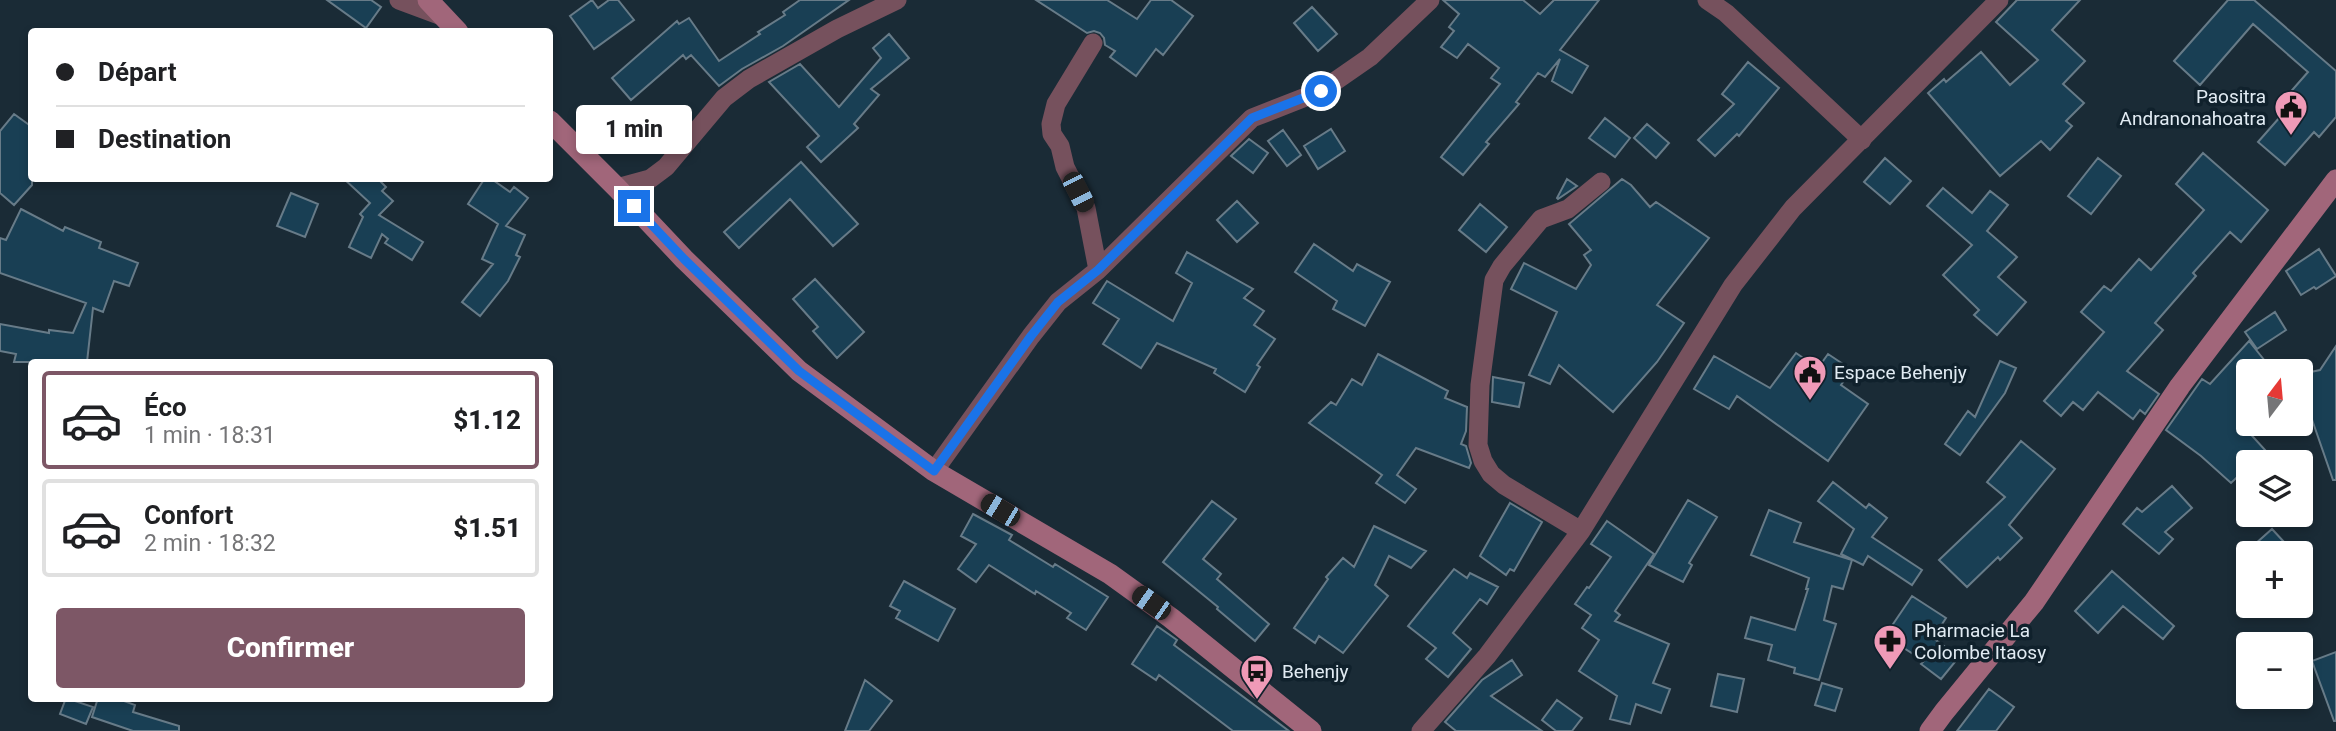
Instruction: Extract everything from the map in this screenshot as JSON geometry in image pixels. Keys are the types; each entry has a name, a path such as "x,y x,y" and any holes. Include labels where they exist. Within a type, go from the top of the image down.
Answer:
{"street":[{"path":"399,0 435,8 454,28"},
{"path":"617,188 650,179 666,167 724,98 749,79 837,29 897,0"},
{"path":"934,471 1058,302 1098,270 1252,118 1321,91 1370,57 1430,0"},
{"path":"1707,0 1726,13 1862,140"},
{"path":"1421,731 1487,656 1581,531 1733,285 1793,208 1999,0"},
{"path":"1093,43 1056,104 1051,124 1052,134 1060,146 1065,167 1086,208 1098,270"},
{"path":"553,124 684,259 799,371 934,471 1110,574 1171,618 1311,731"},
{"path":"1930,731 2034,602 2180,386 2336,180"},
{"path":"1581,531 1504,485 1491,474 1478,445 1477,425 1494,281 1502,266 1541,219 1569,209 1601,182"}],"building":[{"path":"327,0 371,0 381,7 366,28"},
{"path":"592,0 598,8 609,0 618,0 634,20 594,49 570,16"},
{"path":"800,0 849,0 719,86 691,55 686,59 683,55 631,100 612,78 677,21 679,24 689,18 719,61 760,34 758,32 785,15 783,12"},
{"path":"1036,0 1107,0 1137,19 1151,0 1171,0 1193,16 1163,55 1156,49 1136,76 1110,57 1115,51 1105,45 1100,33 1087,33"},
{"path":"1443,0 1523,0 1540,14 1554,0 1599,0 1560,50 1588,66 1572,93 1552,81 1560,59 1545,77 1538,73 1516,102 1519,104 1486,142 1489,144 1463,175 1441,157 1500,84 1491,78 1499,68 1468,44 1457,58 1441,47 1454,31 1449,27 1459,14"},
{"path":"2017,0 2080,0 2052,30 2085,61 2063,84 2084,103 2066,121 2072,126 2050,150 2041,141 2000,176 1928,93 1944,79 1946,82 1981,52 2010,85 2038,60 1996,22"},
{"path":"2228,0 2254,0 2336,71 2336,117 2319,137 2314,132 2285,165 2258,142 2287,109 2280,104 2308,72 2253,24 2200,85 2174,61"},
{"path":"1312,7 1337,34 1318,51 1294,23"},
{"path":"889,34 909,58 871,89 879,95 854,124 858,128 821,162 807,147 819,136 769,82 800,64 839,107 881,58 873,48"},
{"path":"1748,62 1779,88 1739,136 1737,134 1715,156 1698,140 1734,104 1722,94"},
{"path":"14,114 28,124 28,182 32,182 32,185 14,205 0,193 0,131"},
{"path":"1605,118 1630,138 1615,157 1589,138"},
{"path":"1647,124 1669,143 1656,158 1634,138"},
{"path":"1331,129 1345,151 1318,169 1304,146"},
{"path":"1283,130 1301,155 1287,166 1268,141"},
{"path":"1249,139 1268,153 1253,173 1231,156"},
{"path":"2203,153 2268,210 2241,242 2230,232 2193,273 2196,276 2155,323 2163,330 2127,371 2159,394 2145,414 2140,410 2133,419 2098,392 2083,410 2073,402 2061,416 2044,401 2104,332 2081,312 2104,286 2111,291 2139,259 2151,270 2204,210 2176,184"},
{"path":"1885,158 1911,181 1890,204 1864,182"},
{"path":"2098,158 2121,176 2091,214 2068,196"},
{"path":"801,162 858,224 833,246 790,199 739,248 724,232"},
{"path":"1567,179 1577,186 1558,199 1557,198"},
{"path":"1622,179 1631,185 1650,207 1656,202 1709,238 1657,305 1684,323 1657,362 1613,412 1559,365 1550,384 1529,375 1557,312 1511,289 1524,263 1576,289 1591,265 1584,255 1591,250 1569,224"},
{"path":"347,182 381,182 386,187 382,191 393,201 379,215 423,242 412,260 385,243 388,239 382,234 371,258 349,247 363,217 360,214 370,203"},
{"path":"482,182 496,182 510,192 514,187 528,198 506,226 525,235 516,255 520,257 508,281 480,316 462,302 493,264 482,259 498,224 468,204"},
{"path":"1943,188 1972,213 1990,191 2008,205 1987,231 2017,257 1998,277 2026,302 1997,335 1974,315 1979,310 1943,275 1972,245 1927,206"},
{"path":"291,193 318,204 305,237 277,226"},
{"path":"1237,201 1258,223 1237,242 1217,220"},
{"path":"1480,204 1507,227 1486,252 1459,230"},
{"path":"21,209 63,231 65,227 101,242 99,248 138,263 129,286 114,281 103,312 93,308 87,359 28,359 28,362 14,362 16,354 0,351 0,324 49,333 49,330 73,333 86,303 0,273 0,238 6,240"},
{"path":"1314,244 1353,271 1357,264 1390,282 1365,326 1333,309 1337,301 1295,272"},
{"path":"2319,249 2336,276 2301,295 2286,271"},
{"path":"1187,252 1253,289 1244,298 1264,311 1254,325 1275,339 1257,365 1260,367 1245,392 1214,373 1216,369 1157,343 1141,368 1103,344 1119,319 1093,303 1107,281 1173,321 1192,283 1176,273"},
{"path":"815,279 864,332 837,358 813,331 818,327 793,299"},
{"path":"2275,312 2286,330 2257,349 2245,332"},
{"path":"2249,341 2263,359 2236,359 2236,436 2252,436 2265,450 2236,450 2236,478 2231,483 2166,430 2202,379 2210,384"},
{"path":"2336,346 2336,480 2333,480 2314,425 2314,371 2320,370"},
{"path":"1796,353 1818,368 1828,354 1852,370 1841,385 1868,404 1828,461 1737,396 1729,409 1694,389 1714,356 1770,388"},
{"path":"1378,354 1448,391 1445,398 1467,407 1466,431 1461,444 1466,446 1471,463 1469,468 1416,448 1397,475 1416,489 1405,503 1376,483 1382,475 1309,423 1331,402 1336,405 1352,379 1362,385"},
{"path":"2000,361 2016,368 2005,393 1960,455 1945,444 1968,411 1975,417"},
{"path":"1493,377 1524,383 1519,407 1492,402"},
{"path":"2021,441 2055,469 2009,525 2022,538 1967,587 1939,560 2005,497 1987,482"},
{"path":"1833,482 1866,508 1869,504 1887,518 1872,537 1922,570 1912,585 1868,556 1863,565 1841,554 1854,529 1818,501"},
{"path":"2172,486 2192,508 2165,532 2173,539 2159,554 2123,524 2137,508 2142,512"},
{"path":"1688,500 1717,517 1689,563 1692,565 1683,582 1649,565"},
{"path":"1212,501 1236,519 1203,559 1221,574 1217,579 1269,624 1255,641 1163,562"},
{"path":"1510,503 1542,522 1514,571 1510,569 1506,575 1480,556"},
{"path":"1769,510 1801,523 1794,542 1852,560 1843,589 1832,586 1824,620 1836,624 1819,680 1794,673 1795,668 1768,660 1772,645 1745,638 1751,617 1795,630 1808,589 1809,578 1751,555"},
{"path":"973,514 1012,535 1009,540 1053,567 1055,564 1108,597 1086,630 1067,618 1071,613 989,565 976,582 958,569 976,544 961,536"},
{"path":"1607,521 1654,554 1615,611 1620,615 1615,621 1669,644 1653,683 1670,689 1661,713 1636,704 1630,724 1610,719 1617,696 1579,671 1599,640 1582,628 1591,615 1575,604 1611,557 1591,544"},
{"path":"1374,526 1426,551 1411,568 1389,556 1375,585 1388,596 1343,653 1319,636 1315,643 1294,628 1328,579 1326,577 1343,558 1354,567"},
{"path":"2272,529 2283,541 2258,541"},
{"path":"1454,569 1467,578 1470,573 1498,587 1487,604 1480,599 1453,633 1471,649 1448,677 1426,659 1436,648 1408,626"},
{"path":"2112,571 2174,626 2163,639 2123,606 2098,633 2075,611"},
{"path":"904,581 955,609 938,641 896,618 900,611 890,606"},
{"path":"1912,596 1946,618 1933,638 1959,657 1941,679 1921,664 1924,661 1885,636"},
{"path":"1157,626 1177,640 1174,645 1289,731 1233,731 1159,675 1156,680 1132,664"},
{"path":"2336,652 2336,721 2334,721 2313,661"},
{"path":"1512,660 1522,675 1491,696 1542,731 1456,731 1445,722 1482,680"},
{"path":"1718,674 1744,679 1737,712 1711,706"},
{"path":"865,680 892,701 869,731 845,731"},
{"path":"1822,683 1842,689 1835,711 1815,705"},
{"path":"1989,689 2014,707 1996,731 1957,731"},
{"path":"1557,700 1582,718 1572,731 1556,731 1542,720"},
{"path":"64,702 78,702 93,707 86,724 60,714"},
{"path":"97,702 127,702 135,705 133,712 179,726 179,731 133,731 92,717"}],"place":[{"name":"Paositra Andranonahoatra","path":"2291,137"},
{"name":"Espace Behenjy","path":"1810,402"},
{"name":"Pharmacie La Colombe Itaosy","path":"1890,671"},
{"name":"Behenjy","path":"1257,701"}],"route":[{"path":"634,206 684,259 799,371 934,471 1058,302 1098,270 1252,118 1321,91"}]}
